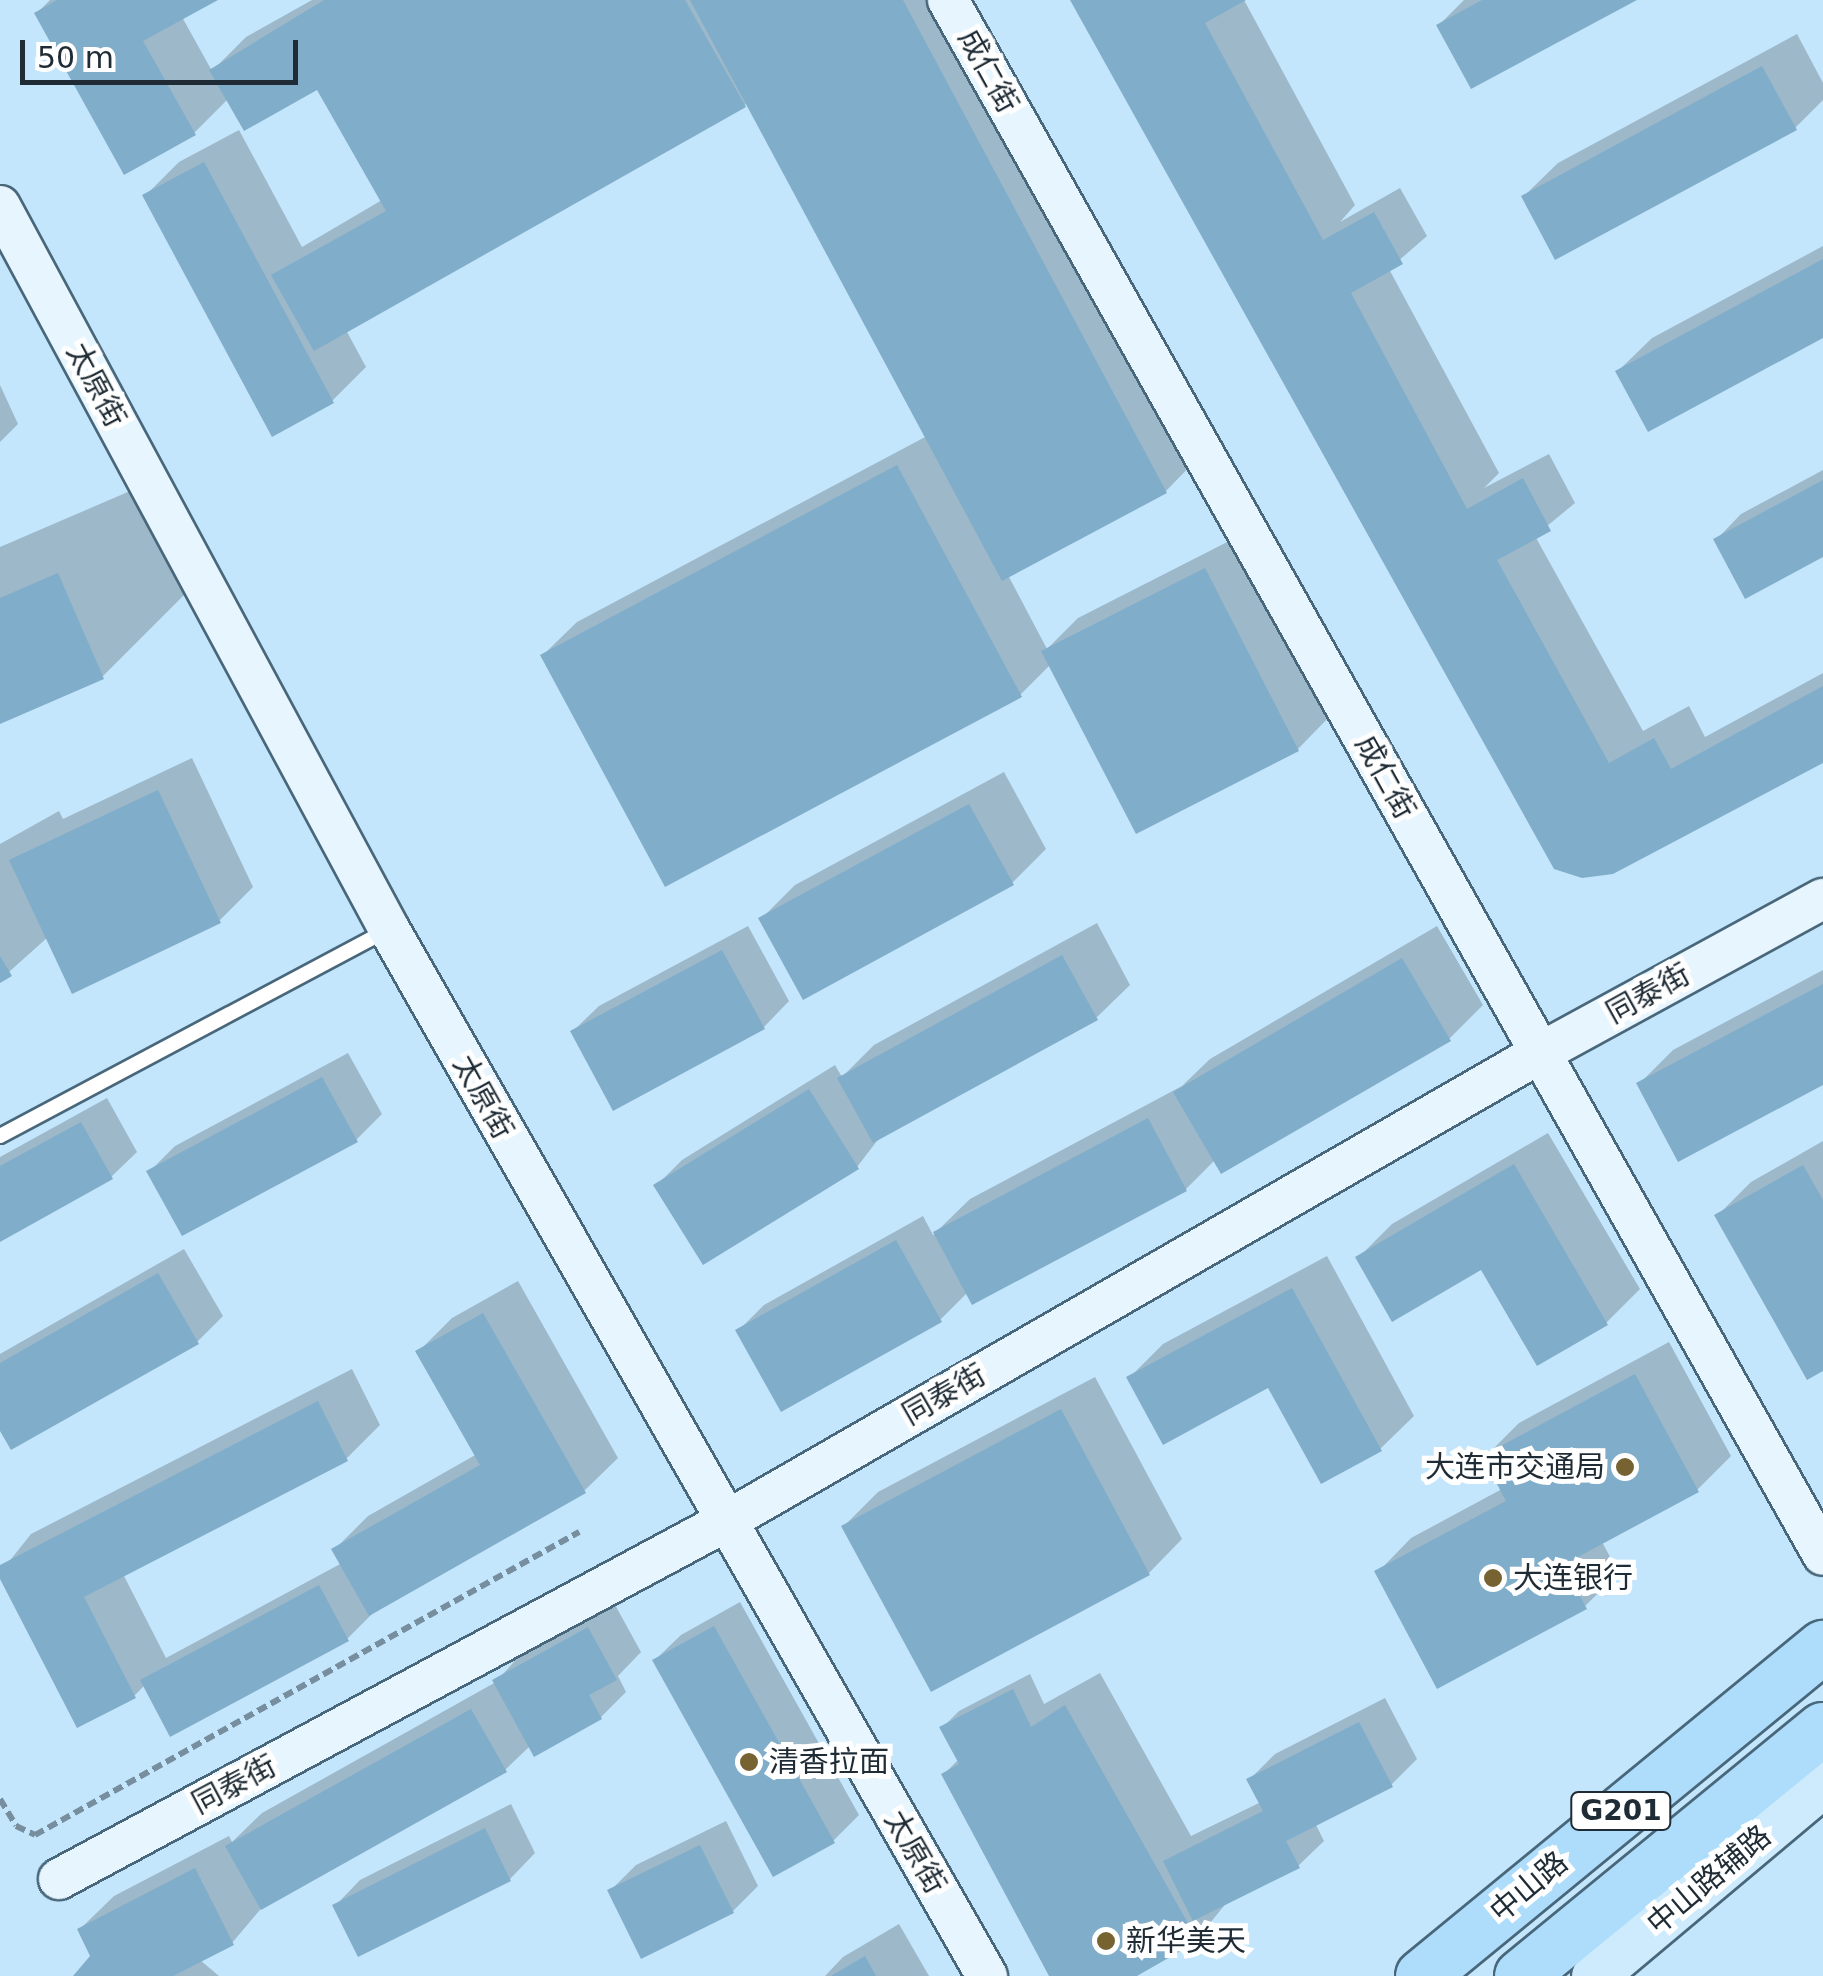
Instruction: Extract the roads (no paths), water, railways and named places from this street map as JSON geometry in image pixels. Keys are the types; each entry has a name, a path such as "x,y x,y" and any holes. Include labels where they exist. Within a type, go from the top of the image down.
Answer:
{"highway":[{"name":"中山路","path":"1422,1976 1823,1648"},
{"name":"G201","path":"1521,1976 1823,1728"}],"main road":[{"name":"中山路辅路","path":"1594,1976 1823,1784"}],"street":[{"name":"成仁街","path":"948,0 1823,1555"},
{"name":"太原街","path":"0,206 389,930 723,1522 986,1976"},
{"name":"同泰街","path":"59,1879 723,1522 1540,1052 1823,899"}],"lane":[{"path":"0,1136 389,930"}],"place":[{"name":"大连市交通局","path":"1625,1467"},
{"name":"大连银行","path":"1493,1578"},
{"name":"清香拉面","path":"749,1762"},
{"name":"新华美天","path":"1106,1941"}]}
